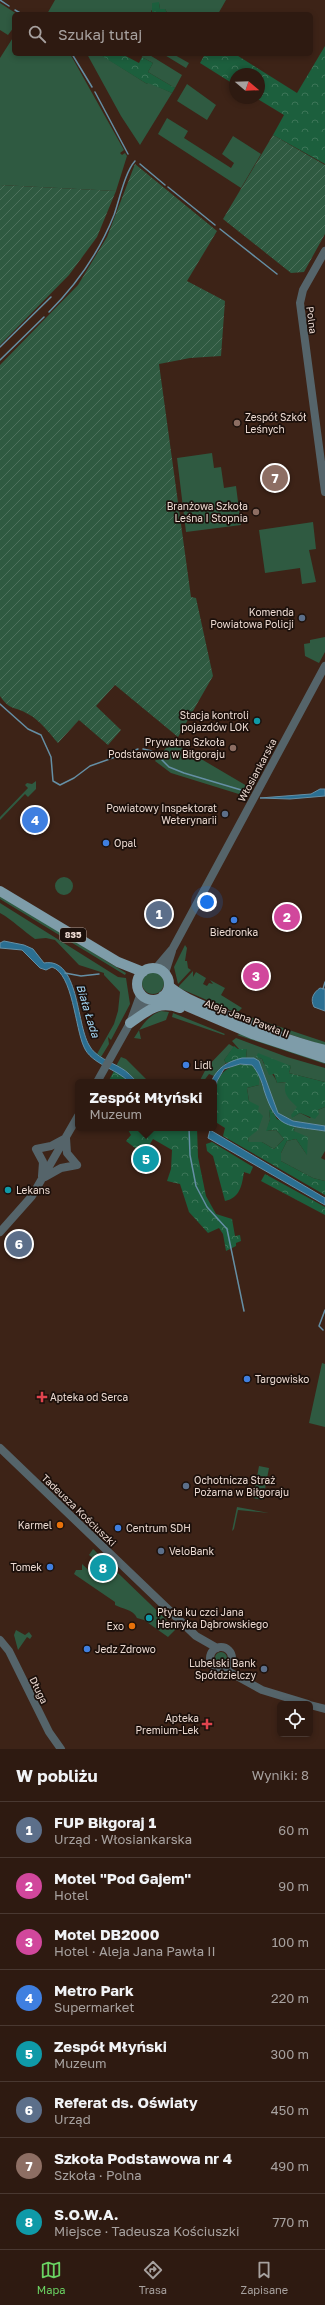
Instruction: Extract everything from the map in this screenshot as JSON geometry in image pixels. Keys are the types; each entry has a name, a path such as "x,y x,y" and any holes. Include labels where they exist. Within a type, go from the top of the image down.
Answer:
{"main road":[{"name":"835","path":"0,891 141,976"},
{"path":"160,971 169,986 163,996 152,999 141,993 141,976 160,971"},
{"name":"Aleja Jana Pawła II","path":"169,986 180,995 241,1021 280,1036 325,1050"},
{"name":"Aleja Jana Pawła II","path":"163,996 194,1010 288,1047 325,1058"},
{"path":"130,1023 160,1005 194,1010"}],"street":[{"name":"Polna","path":"325,251 303,290 300,303 325,492"},
{"name":"Włosiankarska","path":"160,971 325,666"},
{"path":"130,1023 141,993"},
{"path":"99,1079 130,1023 147,1002 152,999"},
{"path":"0,1232 25,1205 41,1181 75,1121"},
{"path":"41,1181 43,1164 36,1149 54,1145 66,1137"},
{"path":"41,1181 56,1170 77,1165 67,1153 66,1137"},
{"name":"Tadeusza Kościuszki","path":"0,1448 196,1636 210,1656"},
{"name":"Tadeusza Kościuszki","path":"196,1636 217,1648"},
{"name":"Długa","path":"0,1640 12,1656 49,1732 61,1749"},
{"path":"246,1681 231,1662 230,1652 224,1648 217,1648 210,1656 214,1667 224,1669 264,1691 299,1701"},
{"path":"224,1669 231,1662"},
{"path":"313,1705 325,1709"}],"green space":[{"path":"55,0 226,0 219,12 167,12 165,9 160,9 159,3 151,12 48,12"},
{"path":"159,2 160,9 165,9 167,12 152,12 152,3"},
{"path":"0,3 14,12 12,12 12,30 8,35 0,30"},
{"path":"12,39 12,56 71,56 124,150 120,153 122,155 125,153 127,156 116,191 0,185 0,58"},
{"path":"325,46 325,164 273,135 284,115 265,103 265,73 297,93"},
{"path":"88,56 103,56 147,84 148,82 172,93 140,145 121,116"},
{"path":"102,56 126,56 139,63 142,57 153,63 148,72 175,88 172,93 148,83 147,84"},
{"path":"151,56 182,75 175,88 148,72 153,63 142,57"},
{"path":"166,56 177,56 189,63 186,68"},
{"path":"204,56 238,56 257,68 229,68 229,81 200,63"},
{"path":"187,84 216,105 207,120 177,101"},
{"path":"167,118 188,131 184,138 231,168 234,163 222,154 233,136 261,154 241,188 158,134"},
{"path":"273,135 325,165 325,234 304,272 291,273 223,219"},
{"path":"135,164 217,231 187,281 225,301 221,356 190,358 159,364 191,597 196,598 213,676 178,737 115,685 96,706 121,730 108,745 79,720 58,743 36,720 7,704 0,696 0,365 78,285 107,237"},
{"path":"0,185 116,191 97,237 69,275 0,345"},
{"path":"212,453 214,468 221,467 224,488 236,486 241,525 186,532 177,458"},
{"path":"313,522 316,549 309,550 316,582 302,584 300,568 265,573 259,530"},
{"path":"325,637 325,652 319,663 305,656 304,644 310,643 310,640"},
{"path":"170,743 174,743 247,786 242,795 171,773 155,761"},
{"path":"36,781 36,789 28,797 25,794 0,820 0,817 28,788 25,785 27,783 32,784"},
{"path":"64,877 70,880 73,886 70,892 64,895 58,892 55,886 58,880"},
{"path":"0,895 126,973 125,975 0,899"},
{"path":"0,903 118,977 126,978 130,1004 111,1040 108,1037 109,1044 101,1057 97,1054 114,1024 118,1011 120,992 104,975 104,973 79,965 55,940 46,938 35,939 0,913"},
{"path":"185,945 187,948 185,961 187,961 188,968 191,970 178,984 174,967"},
{"path":"193,971 193,977 196,972 206,978 203,984 207,986 209,983 213,984 210,980 225,988 221,995 242,1008 237,1013 179,988 179,986"},
{"path":"153,972 161,975 164,983 161,991 153,994 145,991 142,983 145,975"},
{"path":"161,1011 169,1012 166,1020 139,1030 148,1019 156,1013"},
{"path":"173,1013 225,1034 224,1035 172,1017"},
{"path":"250,1017 325,1042 325,1046 253,1022"},
{"path":"139,1030 141,1039 134,1038 137,1034"},
{"path":"240,1034 325,1061 325,1064 237,1035"},
{"path":"236,1038 287,1057 325,1068 325,1082 289,1073 291,1066 257,1057 262,1059 265,1066 276,1079 277,1083 286,1082 292,1101 298,1107 293,1117 300,1113 310,1118 318,1110 325,1107 325,1126 293,1121 278,1113 259,1061 246,1059 247,1049 239,1049 232,1041"},
{"path":"229,1044 234,1047 224,1060 226,1063 214,1076 209,1074 205,1079 201,1079 207,1067"},
{"path":"234,1046 238,1049 247,1049 246,1059 226,1063 224,1060"},
{"path":"258,1053 291,1066 289,1073 325,1082 325,1107 318,1110 319,1114 315,1119 300,1113 292,1118 291,1115 297,1107 289,1099 286,1093 286,1082 277,1083 274,1074 269,1075 262,1059 256,1057"},
{"path":"121,1057 126,1059 146,1079 134,1079 121,1068 116,1066"},
{"path":"245,1064 252,1065 259,1075 259,1085 247,1088 249,1101 259,1106 258,1111 263,1116 258,1130 248,1138 249,1142 262,1142 274,1149 284,1139 276,1130 266,1131 270,1119 269,1110 272,1110 277,1119 295,1126 294,1131 308,1137 307,1155 296,1139 287,1141 281,1153 281,1161 313,1178 325,1181 325,1195 223,1136 225,1128 217,1123 217,1084 220,1076 226,1070 234,1066"},
{"path":"114,1071 119,1072 126,1079 110,1079"},
{"path":"259,1075 272,1110 269,1110 270,1119 267,1131 276,1130 284,1139 274,1149 262,1142 249,1142 248,1138 258,1111 249,1101 247,1088 259,1085"},
{"path":"295,1126 325,1131 325,1151 321,1158 325,1160 325,1181 313,1178 281,1161 281,1153 287,1141 296,1139 307,1155 294,1131"},
{"path":"129,1131 197,1131 198,1157 206,1196 216,1214 232,1219 235,1236 240,1235 241,1241 236,1243 236,1246 226,1251 223,1234 219,1228 208,1233 189,1212 180,1184 167,1181 171,1169 172,1150 153,1139 147,1149 143,1146 139,1151 126,1141 131,1135"},
{"path":"212,1142 253,1167 250,1174 244,1172 241,1186 237,1194 225,1201 213,1156 207,1151 206,1144"},
{"path":"265,1174 325,1207 325,1215 261,1181"},
{"path":"322,1363 325,1364 325,1427 309,1423"},
{"path":"259,1466 269,1468 263,1500 253,1498"},
{"path":"237,1507 269,1513 238,1510 234,1529 232,1531"},
{"path":"93,1549 176,1629 168,1637 144,1620 137,1618 130,1611 115,1605 115,1602 74,1574 76,1570 82,1570 82,1564 95,1576 103,1566 89,1555"},
{"path":"16,1630 25,1635 29,1632 32,1636 30,1639 27,1637 18,1650 14,1635"},
{"path":"219,1652 223,1652 227,1658 223,1664 219,1664 215,1660 215,1656"}],"water":[{"path":"320,789 325,789 325,796 290,799 260,798 311,794"},
{"path":"4,941 24,945 33,949 44,963 55,964 64,970 75,994 85,1035 89,1045 95,1053 125,1071 134,1079 126,1079 92,1058 87,1053 81,1038 69,990 65,980 59,972 52,967 46,970 40,968 22,950 0,948 0,943"},
{"path":"320,988 325,989 325,1011 314,1007 312,1001 313,996"},
{"path":"242,1058 254,1058 259,1061 278,1113 293,1121 325,1126 325,1131 292,1126 279,1119 269,1103 260,1077 252,1065 240,1064 224,1069 217,1081 217,1079 213,1079 220,1069 232,1061"},
{"path":"210,1131 212,1131 325,1198 325,1205 208,1138"}],"waterway":[{"path":"0,0 9,6"},
{"path":"15,10 18,12"},
{"path":"73,56 92,87"},
{"path":"95,92 128,154"},
{"path":"49,312 78,279 102,242 114,215 125,179 135,161"},
{"path":"140,164 165,185"},
{"path":"168,187 215,225"},
{"path":"220,229 277,274"},
{"path":"0,347 51,297"},
{"path":"0,360 44,317"},
{"path":"0,704 28,729 41,735 51,757 53,781 60,785 74,778 90,766 138,749"},
{"path":"143,749 152,751"},
{"path":"161,759 169,767 184,773 248,792"},
{"path":"65,973 81,976 99,974"},
{"path":"323,989 325,982"},
{"path":"189,1131 190,1155 196,1186 207,1207 227,1229 244,1311"},
{"path":"323,1330 319,1326 325,1310"}],"place":[{"name":"Zespół Szkół Leśnych","path":"237,423"},
{"name":"Szkoła Podstawowa nr 4","path":"275,478"},
{"name":"Branżowa Szkoła Leśna I Stopnia","path":"256,512"},
{"name":"Komenda Powiatowa Policji","path":"302,618"},
{"name":"Stacja kontroli pojazdów LOK","path":"257,721"},
{"name":"Prywatna Szkoła Podstawowa w Biłgoraju","path":"233,748"},
{"name":"Powiatowy Inspektorat Weterynarii","path":"225,814"},
{"name":"Metro Park","path":"35,820"},
{"name":"Opal","path":"106,843"},
{"name":"FUP Biłgoraj 1","path":"159,914"},
{"name":"Motel \"Pod Gajem\"","path":"287,917"},
{"name":"Biedronka","path":"234,920"},
{"name":"Motel DB2000","path":"256,976"},
{"name":"Lidl","path":"186,1065"},
{"name":"Zespół Młyński","path":"146,1159"},
{"name":"Lekans","path":"8,1190"},
{"name":"Referat ds. Oświaty","path":"19,1244"},
{"name":"Targowisko","path":"247,1379"},
{"name":"Apteka od Serca","path":"42,1397"},
{"name":"Ochotnicza Straż Pożarna w Biłgoraju","path":"186,1486"},
{"name":"Karmel","path":"60,1525"},
{"name":"Centrum SDH","path":"118,1528"},
{"name":"VeloBank","path":"161,1551"},
{"name":"Tomek","path":"50,1567"},
{"name":"S.O.W.A.","path":"103,1568"},
{"name":"Płyta ku czci Jana Henryka Dąbrowskiego","path":"149,1618"},
{"name":"Exo","path":"132,1626"},
{"name":"Jedz Zdrowo","path":"87,1649"},
{"name":"Lubelski Bank Spółdzielczy","path":"264,1669"},
{"name":"Apteka Premium-Lek","path":"207,1724"}],"water label":[{"name":"Biała Łada","path":"88,1011"}]}
